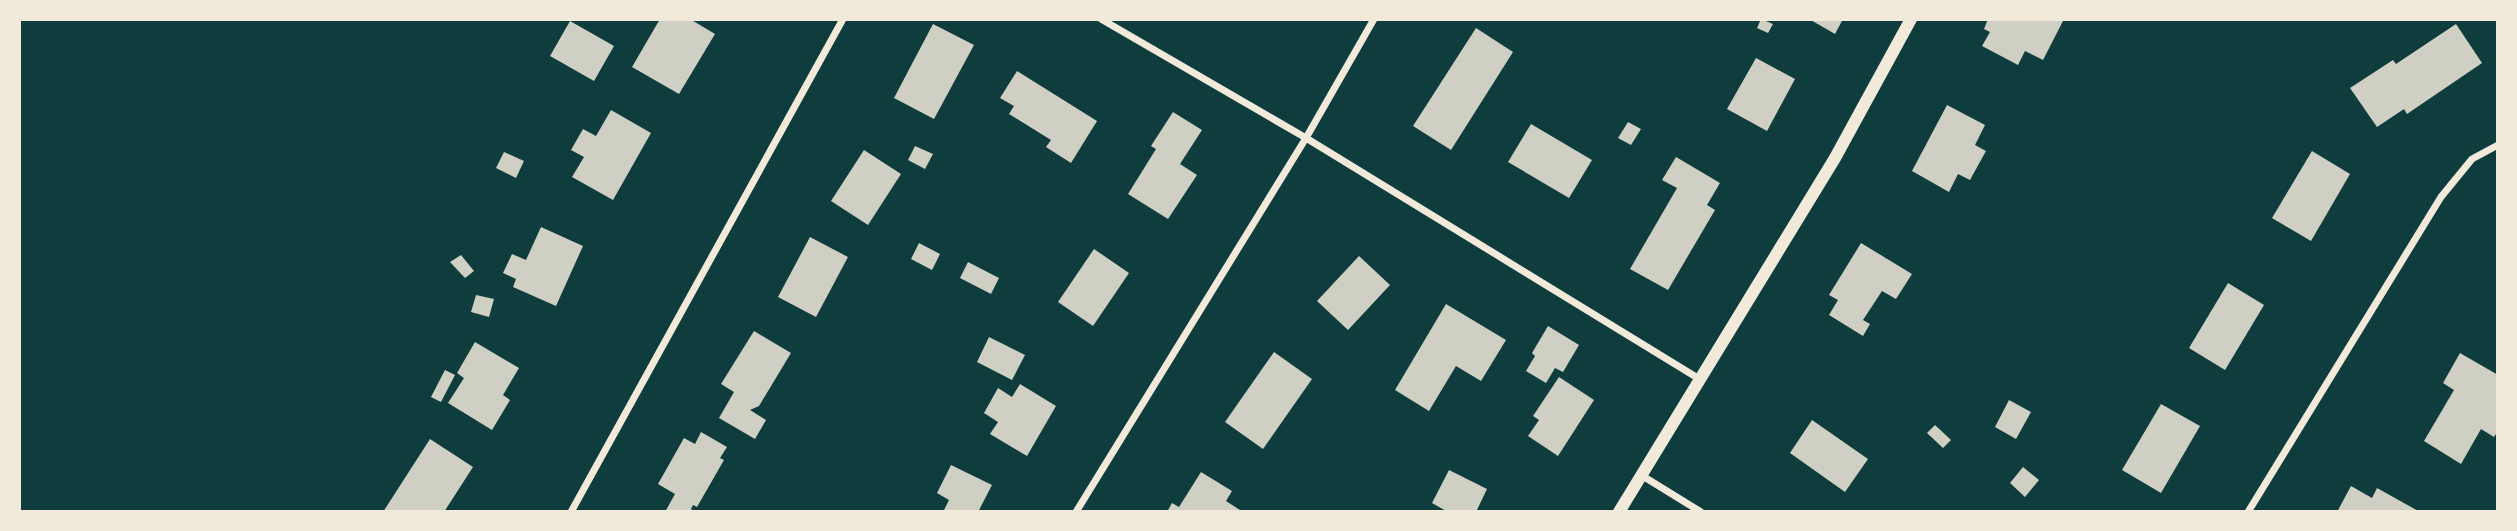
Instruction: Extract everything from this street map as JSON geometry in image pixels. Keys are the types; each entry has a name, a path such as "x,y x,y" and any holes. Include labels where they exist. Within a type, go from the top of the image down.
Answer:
{"street":[{"path":"571,512 843,19"},
{"path":"1101,19 1306,138 1702,380"},
{"path":"1076,512 1306,138 1374,19"},
{"path":"1619,512 1835,158 1911,19"},
{"path":"2248,512 2441,197 2472,159 2498,145"},
{"path":"1641,475 1701,512"}],"building":[{"path":"660,19 690,19 715,34 679,94 632,67"},
{"path":"1761,19 1773,24 1768,33 1757,28"},
{"path":"1809,19 1843,19 1835,34"},
{"path":"1988,19 2064,19 2043,60 2025,51 2018,65 1982,46 1990,32 1984,29"},
{"path":"570,21 614,46 594,81 550,56"},
{"path":"933,24 974,45 934,119 894,98"},
{"path":"2456,24 2482,63 2407,114 2404,109 2377,127 2350,88 2393,60 2396,64"},
{"path":"1476,28 1513,52 1451,150 1413,126"},
{"path":"1756,58 1795,79 1767,131 1727,109"},
{"path":"1017,71 1097,121 1071,163 1046,147 1051,140 1009,114 1014,106 1000,98"},
{"path":"1947,105 1985,125 1975,145 1986,151 1970,180 1958,174 1949,192 1912,171"},
{"path":"611,110 651,133 613,200 572,177 584,157 571,150 583,129 596,136"},
{"path":"1173,112 1202,130 1180,164 1197,175 1168,219 1128,194 1156,149 1151,146"},
{"path":"1628,122 1641,129 1631,145 1618,138"},
{"path":"1531,124 1592,160 1569,198 1508,162"},
{"path":"915,146 933,154 925,169 908,160"},
{"path":"864,150 901,174 868,225 831,201"},
{"path":"2312,151 2350,174 2311,241 2272,218"},
{"path":"504,152 524,161 516,178 496,168"},
{"path":"1676,157 1720,183 1707,205 1715,210 1668,290 1630,269 1677,188 1662,180"},
{"path":"541,227 583,246 556,306 513,287 516,279 503,273 512,254 526,260"},
{"path":"810,237 848,257 816,317 778,297"},
{"path":"919,243 940,254 932,270 911,259"},
{"path":"1861,243 1912,274 1896,299 1882,291 1863,320 1870,324 1863,336 1829,315 1838,300 1829,295"},
{"path":"1094,249 1129,273 1093,326 1058,302"},
{"path":"461,255 474,271 465,278 450,262"},
{"path":"1359,256 1390,285 1348,330 1317,301"},
{"path":"968,262 999,278 991,294 960,278"},
{"path":"2228,283 2264,305 2225,370 2189,348"},
{"path":"476,295 494,299 489,317 471,312"},
{"path":"1446,304 1506,340 1481,381 1456,366 1429,411 1395,390"},
{"path":"1548,326 1579,345 1563,372 1555,368 1546,383 1526,371 1535,356 1532,353"},
{"path":"754,331 791,353 759,406 750,410 766,420 755,439 719,418 734,392 721,384"},
{"path":"989,337 1025,355 1012,380 977,362"},
{"path":"475,342 519,368 503,395 510,400 492,430 448,403 464,378 457,373"},
{"path":"1274,352 1312,379 1263,449 1225,422"},
{"path":"2460,353 2498,375 2498,431 2494,437 2481,429 2461,464 2424,441 2454,390 2443,383"},
{"path":"445,370 455,375 441,402 431,397"},
{"path":"1559,377 1594,400 1558,456 1528,436 1539,420 1533,416"},
{"path":"1020,384 1056,406 1027,456 990,434 998,422 984,413 998,388 1012,397"},
{"path":"2009,400 2031,412 2016,439 1995,427"},
{"path":"2161,404 2200,426 2161,493 2122,470"},
{"path":"1812,420 1868,459 1845,492 1790,453"},
{"path":"1935,425 1951,440 1943,448 1927,433"},
{"path":"701,432 727,447 720,458 724,460 697,507 693,505 691,509 695,512 665,512 675,494 658,484 684,438 695,444"},
{"path":"430,439 473,467 444,512 383,512"},
{"path":"951,465 992,485 978,512 943,512 949,500 937,493"},
{"path":"2023,467 2039,480 2025,497 2010,483"},
{"path":"1449,470 1487,489 1476,512 1448,512 1432,503"},
{"path":"1201,472 1232,491 1226,501 1243,512 1167,512 1172,503 1179,507"},
{"path":"2351,486 2372,498 2377,488 2420,512 2337,512"}]}
